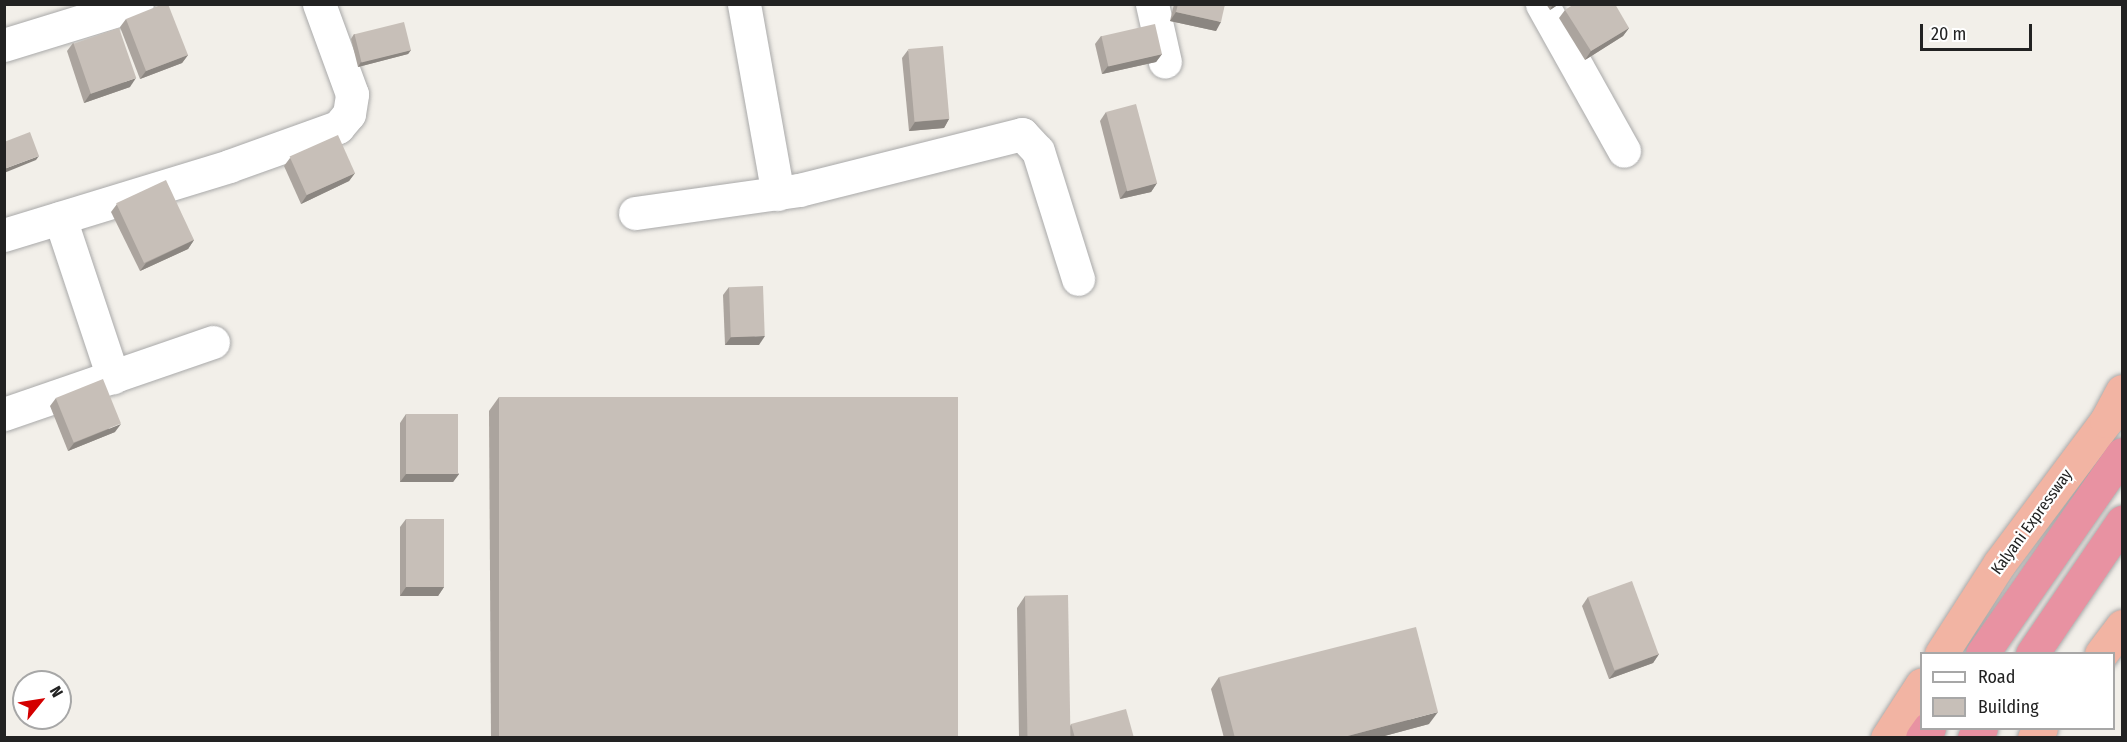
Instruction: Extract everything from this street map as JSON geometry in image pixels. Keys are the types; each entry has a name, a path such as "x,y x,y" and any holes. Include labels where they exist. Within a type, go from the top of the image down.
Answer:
{"highway":[{"name":"Kalyani Expressway","path":"1942,652 1999,564 2106,421 2122,390"},
{"path":"1983,652 2122,454"},
{"path":"2033,652 2122,522"},
{"path":"2102,652 2122,626"},
{"path":"1887,738 1920,687"}],"street":[{"path":"4,45 137,4"},
{"path":"4,235 293,146 338,127 349,114 352,94 319,4"},
{"path":"744,4 778,194"},
{"path":"1152,4 1165,62"},
{"path":"1542,4 1624,151"},
{"path":"635,213 778,194 1022,134 1038,151 1078,279"},
{"path":"60,218 113,376"},
{"path":"4,414 213,342"}],"building":[{"path":"168,4 188,55 146,71 126,19"},
{"path":"1178,4 1225,4 1221,22 1176,12"},
{"path":"1574,4 1615,4 1629,28 1591,51 1565,10"},
{"path":"404,22 411,50 362,62 355,34"},
{"path":"1155,24 1162,54 1108,67 1101,36"},
{"path":"119,28 136,78 91,94 74,44"},
{"path":"943,46 949,119 914,122 908,49"},
{"path":"1136,104 1157,183 1127,191 1106,112"},
{"path":"30,132 39,156 4,169 4,142"},
{"path":"338,135 355,173 307,195 290,157"},
{"path":"166,180 194,240 144,263 116,203"},
{"path":"763,286 765,336 731,337 729,287"},
{"path":"103,379 121,424 74,443 56,398"},
{"path":"499,397 958,397 958,738 499,738"},
{"path":"406,414 458,414 458,474 406,474"},
{"path":"406,519 444,519 444,587 406,587"},
{"path":"1632,581 1659,654 1615,670 1588,597"},
{"path":"1068,595 1070,738 1027,738 1025,596"},
{"path":"1416,627 1438,712 1340,738 1235,738 1219,677"},
{"path":"1126,709 1134,738 1075,738 1071,724"}]}
